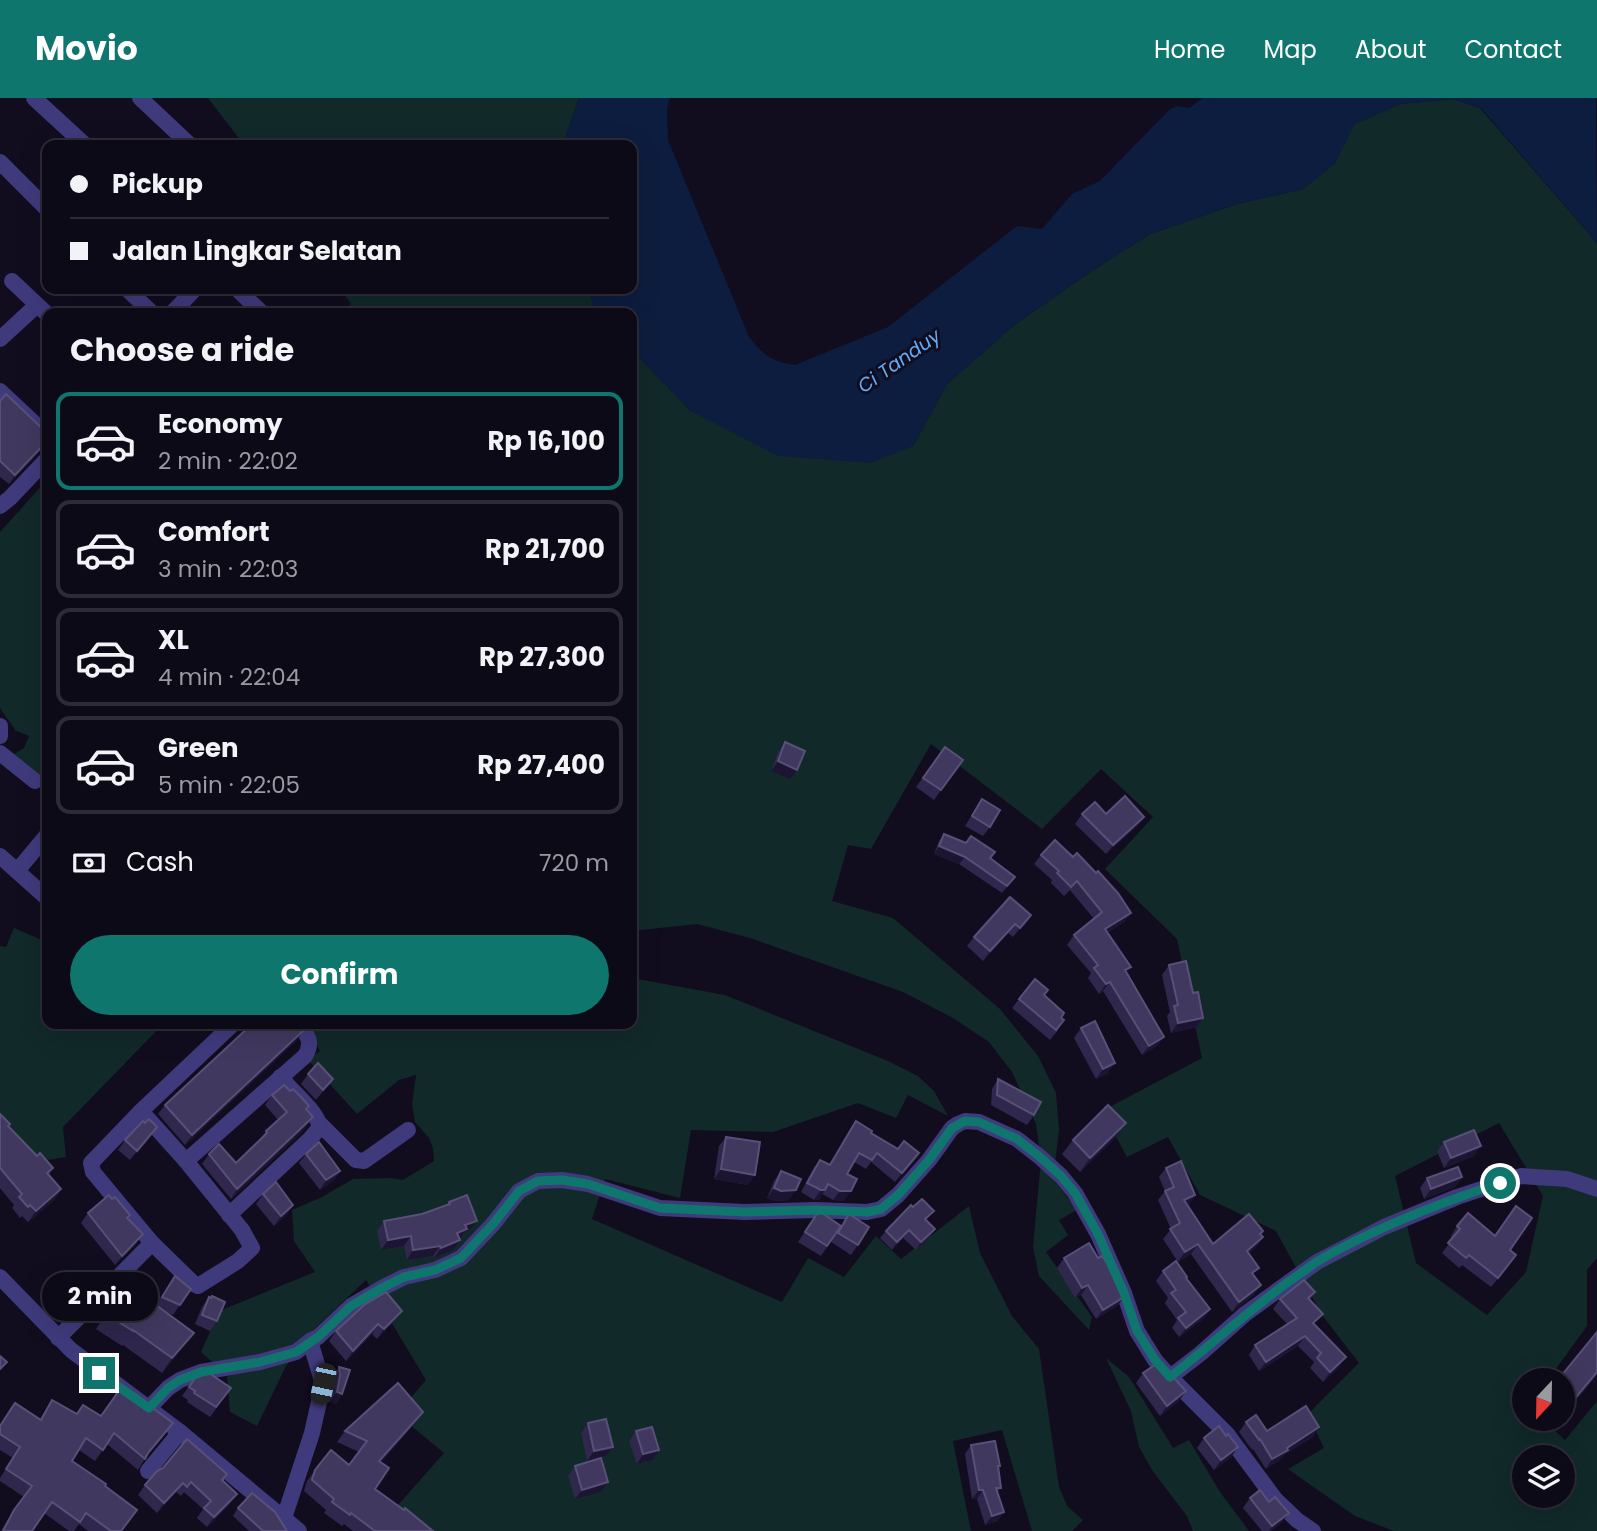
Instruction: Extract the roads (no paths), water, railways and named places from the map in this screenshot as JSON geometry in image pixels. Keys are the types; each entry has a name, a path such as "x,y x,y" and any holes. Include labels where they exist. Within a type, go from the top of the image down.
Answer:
{"street":[{"path":"34,98 80,140"},
{"path":"140,98 185,140"},
{"path":"0,162 42,204"},
{"path":"0,339 42,309 12,281"},
{"path":"132,294 147,308"},
{"path":"177,308 190,294"},
{"path":"242,294 257,308"},
{"path":"0,391 42,430"},
{"path":"0,506 42,464"},
{"path":"0,726 0,736"},
{"path":"0,753 35,781"},
{"path":"17,871 42,841"},
{"path":"0,856 42,894"},
{"path":"141,1111 186,1161 250,1243 251,1250 238,1261 199,1286 152,1243 93,1172 90,1164 141,1111 228,1029"},
{"path":"186,1161 304,1056 310,1043 303,1029"},
{"path":"280,1077 320,1124 356,1160 365,1161 408,1130"},
{"path":"149,1408 168,1388 201,1372 260,1362 296,1352 318,1337 351,1306 382,1288 404,1277 435,1270 461,1258 519,1191 538,1181 562,1180 588,1184 660,1208 745,1212 867,1212 881,1209 898,1195 929,1160 952,1128 965,1121 979,1122 1017,1139 1061,1176 1075,1193 1098,1234 1124,1293 1137,1331 1155,1360 1227,1434 1275,1499 1312,1531"},
{"path":"229,1215 319,1130 320,1124"},
{"path":"1170,1377 1245,1314 1317,1262 1384,1227 1457,1197 1521,1176 1567,1179 1597,1189"},
{"path":"58,1338 152,1243"},
{"path":"0,1277 58,1338 99,1373 180,1432 299,1531"},
{"path":"284,1518 312,1433 323,1384 310,1342"},
{"path":"148,1471 180,1432"}],"water":[{"name":"Ci Tanduy","path":"579,98 670,98 667,109 668,140 749,337 769,357 795,365 888,327 1017,226 1042,229 1072,194 1100,181 1169,110 1177,106 1189,108 1203,98 1596,98 1597,243 1481,108 1453,99 1400,104 1355,124 1335,163 1303,189 1237,204 1150,234 1087,274 1013,326 947,384 913,446 871,463 778,456 691,411 637,355 637,308 594,308 590,294 637,294 637,140 566,140"}]}
